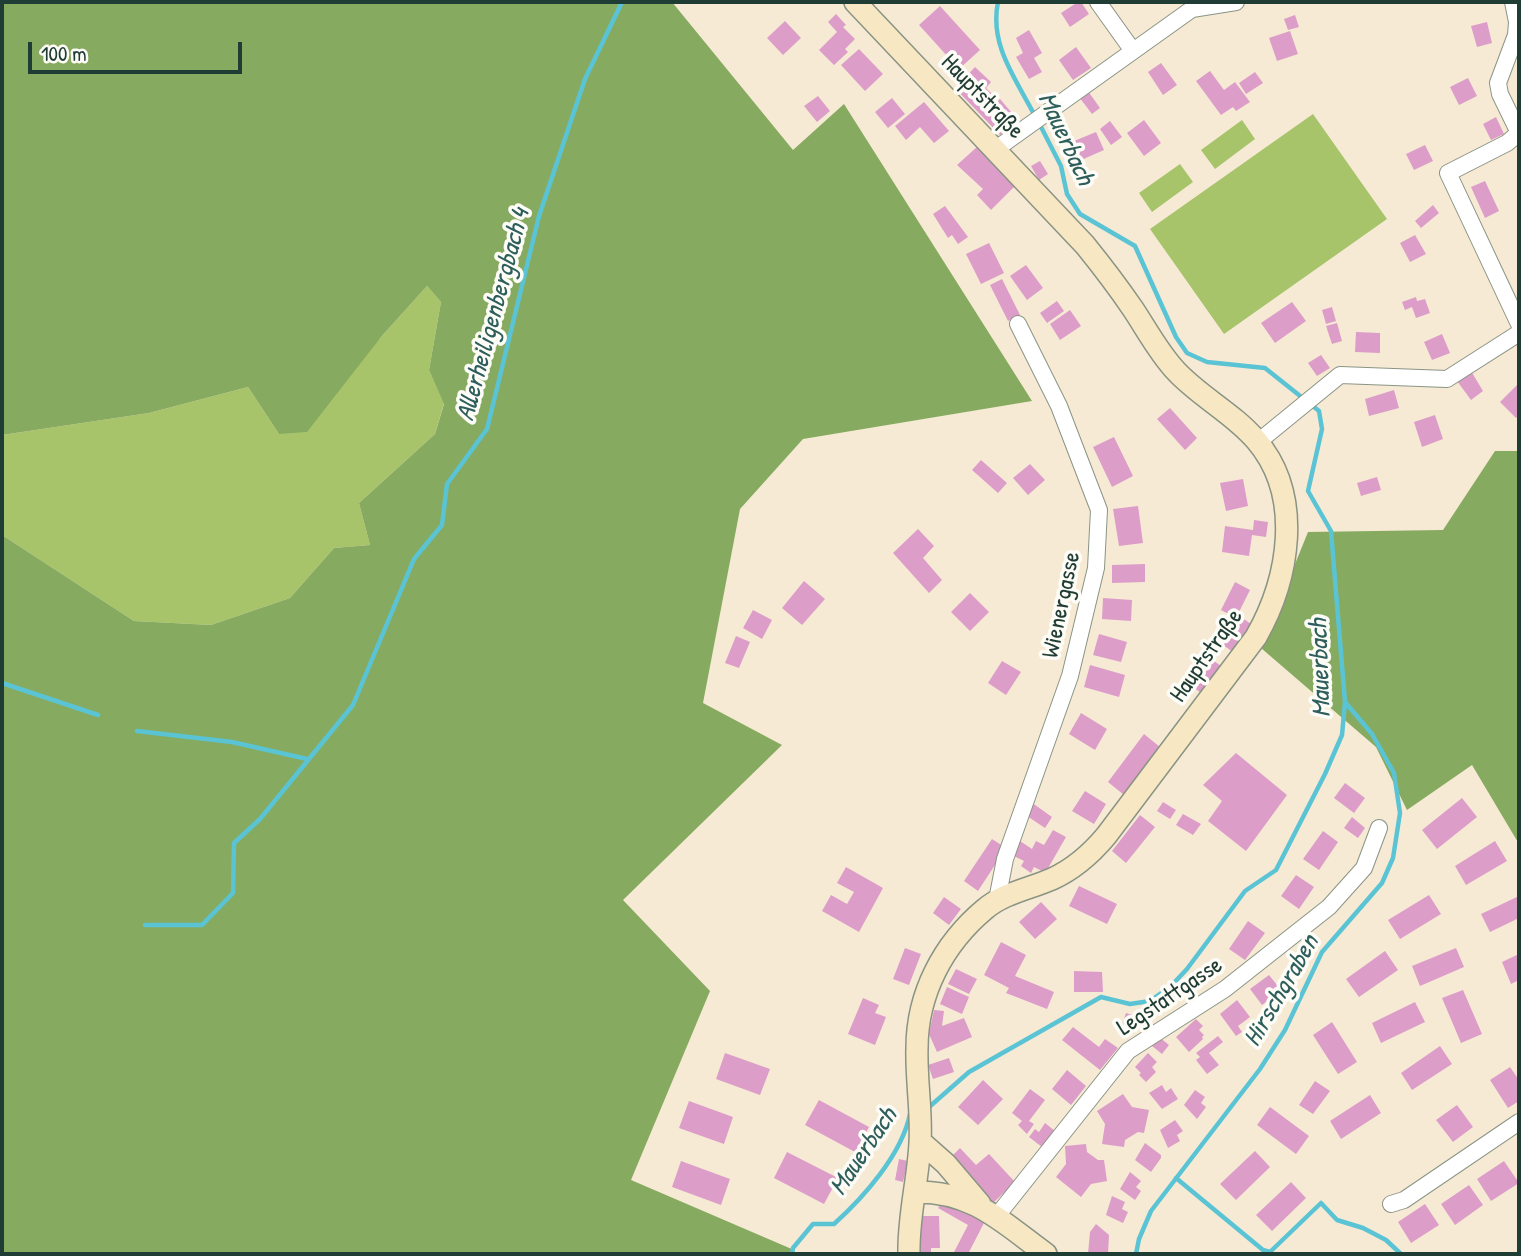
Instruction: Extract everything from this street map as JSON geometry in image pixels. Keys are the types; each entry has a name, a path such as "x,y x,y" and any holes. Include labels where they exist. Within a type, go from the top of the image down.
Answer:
{"main road":[{"name":"Hauptstraße","path":"855,2 996,149 1097,260 1177,372 1258,442 1271,464 1279,486 1287,530 1280,581 1267,617 1256,637 1092,852 1058,875 997,900 974,919 936,969 926,992 917,1030 920,1141 910,1220 909,1254"},
{"path":"920,1141 946,1164 990,1212 1046,1254"},
{"path":"915,1192 953,1195 990,1212"}],"street":[{"path":"1098,2 1133,51"},
{"path":"996,149 1192,9 1236,2"},
{"path":"1513,2 1517,22 1516,35 1498,83 1500,94 1519,133 1507,143 1448,173 1519,324"},
{"name":"Wienergasse","path":"997,900 1005,859 1070,676 1096,568 1099,510 1059,406 1018,324"},
{"path":"1258,442 1340,375 1447,379 1519,333"},
{"name":"Legstattgasse","path":"990,1212 1128,1051 1225,989 1329,907 1364,868 1379,828"},
{"path":"1391,1204 1404,1200 1519,1122"}],"green space":[{"path":"2,2 672,2 793,150 844,104 1032,401 803,439 740,509 703,703 782,745 623,900 710,991 631,1180 794,1250 792,1254 2,1254 2,535 134,621 211,625 290,598 334,548 370,545 359,503 435,434 444,404 429,370 441,302 427,286 381,337 307,432 279,434 248,387 149,413 2,435"},
{"path":"1313,114 1387,219 1224,334 1150,229"},
{"path":"1242,120 1255,139 1215,169 1201,150"},
{"path":"1180,164 1193,182 1152,212 1139,193"},
{"path":"427,286 441,302 429,370 444,403 435,434 359,503 370,545 334,548 290,598 211,625 134,621 2,535 2,435 149,413 248,387 279,434 381,337"},
{"path":"1495,451 1519,451 1519,844 1472,765 1407,810 1376,747 1261,648 1308,532 1443,530"}],"building":[{"path":"1081,2 1089,14 1070,27 1061,13"},
{"path":"940,6 980,50 959,69 919,25"},
{"path":"836,14 846,25 843,27 855,39 845,49 848,52 834,65 819,50 837,32 828,22"},
{"path":"1295,15 1299,27 1288,30 1284,19"},
{"path":"785,21 801,38 783,55 767,38"},
{"path":"1487,22 1492,43 1477,47 1471,26"},
{"path":"1029,30 1042,53 1034,58 1042,72 1029,79 1016,57 1023,53 1016,38"},
{"path":"1290,31 1298,54 1277,61 1269,38"},
{"path":"1076,47 1091,68 1073,80 1059,60"},
{"path":"859,49 883,74 865,91 841,65"},
{"path":"1161,63 1177,85 1163,95 1148,72"},
{"path":"975,67 991,82 986,88 996,98 990,103 992,106 1000,99 1018,120 1000,135 955,88"},
{"path":"1210,71 1224,90 1235,82 1250,102 1236,111 1233,107 1221,115 1196,81"},
{"path":"1255,72 1263,83 1246,94 1239,83"},
{"path":"1468,78 1477,96 1459,105 1450,87"},
{"path":"1088,91 1100,108 1092,114 1079,97"},
{"path":"818,96 830,111 817,122 804,106"},
{"path":"892,98 905,114 888,128 875,112"},
{"path":"924,102 949,131 934,143 920,127 906,140 895,126"},
{"path":"1496,117 1504,134 1491,140 1483,124"},
{"path":"1144,120 1161,143 1144,156 1127,133"},
{"path":"1110,121 1122,137 1111,145 1100,129"},
{"path":"1096,132 1104,150 1070,165 1062,146"},
{"path":"1425,145 1433,161 1414,170 1406,154"},
{"path":"978,146 1015,186 991,210 977,195 983,189 957,165"},
{"path":"1040,161 1048,174 1039,180 1031,166"},
{"path":"1485,181 1499,211 1485,218 1471,187"},
{"path":"1433,205 1439,213 1421,228 1415,221"},
{"path":"945,206 968,237 958,244 952,235 948,238 933,214"},
{"path":"1415,235 1426,254 1410,262 1400,243"},
{"path":"989,243 1004,273 981,284 966,254"},
{"path":"1026,265 1043,288 1027,300 1010,276"},
{"path":"1002,279 1020,315 1008,321 990,285"},
{"path":"1416,297 1417,301 1425,299 1430,313 1416,318 1412,307 1405,310 1402,302"},
{"path":"1057,301 1064,311 1047,323 1040,313"},
{"path":"1292,302 1306,321 1275,343 1261,323"},
{"path":"1332,307 1336,321 1326,324 1322,310"},
{"path":"1070,310 1081,326 1060,340 1050,324"},
{"path":"1337,323 1342,341 1332,344 1326,326"},
{"path":"1356,332 1380,333 1380,353 1355,352"},
{"path":"1442,334 1450,353 1432,360 1424,342"},
{"path":"1321,355 1330,368 1317,376 1308,363"},
{"path":"1471,371 1483,391 1471,400 1457,381"},
{"path":"1519,383 1519,415 1516,418 1500,402"},
{"path":"1394,390 1399,408 1369,416 1365,399"},
{"path":"1170,408 1197,438 1185,450 1157,419"},
{"path":"1435,415 1443,439 1422,447 1414,422"},
{"path":"1114,437 1133,476 1112,487 1093,447"},
{"path":"981,460 1007,483 998,493 972,470"},
{"path":"1030,464 1045,480 1028,495 1013,478"},
{"path":"1377,477 1381,490 1361,496 1357,483"},
{"path":"1243,479 1248,506 1226,511 1220,483"},
{"path":"1138,506 1143,543 1119,546 1113,509"},
{"path":"1254,520 1268,522 1266,537 1252,535 1249,556 1222,552 1225,526 1253,530"},
{"path":"918,529 934,546 923,558 942,580 929,593 893,553"},
{"path":"1145,564 1145,582 1112,583 1112,565"},
{"path":"804,581 825,599 802,625 782,608"},
{"path":"1235,582 1250,590 1236,618 1221,610"},
{"path":"970,593 989,612 970,631 951,612"},
{"path":"1103,598 1132,600 1131,621 1102,619"},
{"path":"753,610 772,620 762,639 743,628"},
{"path":"1241,617 1251,624 1233,652 1223,645"},
{"path":"1099,634 1127,642 1121,662 1093,655"},
{"path":"736,636 750,642 739,668 725,663"},
{"path":"1207,656 1221,666 1201,693 1188,683"},
{"path":"1002,661 1021,672 1006,695 988,683"},
{"path":"1090,665 1125,675 1119,697 1084,687"},
{"path":"1081,713 1107,729 1095,750 1069,734"},
{"path":"1144,734 1160,747 1124,795 1108,782"},
{"path":"1236,753 1287,795 1246,851 1208,821 1222,801 1203,785"},
{"path":"1345,783 1365,798 1354,813 1334,798"},
{"path":"1085,791 1106,804 1094,824 1072,811"},
{"path":"1462,798 1477,817 1437,849 1422,830"},
{"path":"1031,802 1052,817 1045,828 1027,816"},
{"path":"1163,802 1176,810 1170,819 1157,811"},
{"path":"1183,814 1201,824 1193,835 1176,825"},
{"path":"1140,815 1155,827 1126,863 1112,851"},
{"path":"1352,817 1365,828 1358,838 1344,828"},
{"path":"1053,830 1066,837 1047,870 1034,867 1031,873 1021,866 1024,861 1012,855 1017,839 1032,849 1036,841 1044,845"},
{"path":"1323,831 1338,842 1319,870 1303,859"},
{"path":"992,839 1006,848 978,891 964,881"},
{"path":"1495,841 1507,861 1466,885 1455,866"},
{"path":"846,867 883,888 859,932 822,911 831,895 847,904 854,892 837,883"},
{"path":"1296,875 1314,887 1299,909 1281,896"},
{"path":"1079,886 1117,904 1107,924 1069,906"},
{"path":"1429,895 1441,914 1400,939 1388,920"},
{"path":"1519,896 1519,918 1490,932 1481,914"},
{"path":"944,897 961,909 949,925 933,913"},
{"path":"1041,902 1057,919 1035,939 1019,922"},
{"path":"1248,921 1265,933 1245,960 1229,949"},
{"path":"1001,942 1026,955 1015,976 1054,992 1047,1009 1006,993 1009,988 984,975"},
{"path":"905,948 921,954 909,985 893,979"},
{"path":"1456,948 1464,967 1420,986 1412,966"},
{"path":"1385,951 1398,970 1359,997 1346,979"},
{"path":"1519,954 1519,980 1511,984 1502,962"},
{"path":"956,969 977,979 969,994 948,984"},
{"path":"1074,971 1102,972 1103,992 1074,992"},
{"path":"1269,975 1281,990 1262,1005 1250,989"},
{"path":"947,987 969,997 962,1014 940,1004"},
{"path":"1463,990 1482,1034 1461,1043 1442,998"},
{"path":"863,998 879,1005 875,1013 886,1017 875,1045 848,1034"},
{"path":"1237,1000 1250,1017 1238,1026 1242,1032 1236,1036 1220,1014"},
{"path":"1415,1002 1425,1022 1381,1043 1372,1023"},
{"path":"934,1010 944,1011 942,1026 964,1018 972,1037 937,1052 929,1034"},
{"path":"1126,1013 1140,1018 1135,1030 1122,1025"},
{"path":"1196,1019 1203,1026 1199,1030 1204,1035 1189,1052 1176,1037"},
{"path":"1332,1022 1357,1062 1338,1074 1313,1035"},
{"path":"1073,1027 1099,1047 1105,1039 1118,1048 1100,1070 1062,1040"},
{"path":"1218,1036 1223,1042 1209,1053 1219,1065 1207,1074 1196,1060 1200,1057 1196,1053"},
{"path":"1159,1037 1169,1045 1162,1054 1152,1046"},
{"path":"1440,1046 1452,1064 1412,1090 1401,1073"},
{"path":"725,1053 770,1069 760,1095 716,1079"},
{"path":"1148,1053 1157,1062 1152,1067 1156,1072 1146,1082 1135,1067"},
{"path":"949,1058 954,1072 933,1079 928,1065"},
{"path":"1510,1067 1519,1080 1519,1101 1508,1108 1490,1080"},
{"path":"1067,1070 1086,1086 1071,1105 1052,1089"},
{"path":"983,1080 1003,1099 978,1125 958,1107"},
{"path":"1315,1081 1330,1091 1313,1114 1299,1105"},
{"path":"1162,1085 1166,1092 1171,1088 1178,1099 1162,1109 1149,1093"},
{"path":"1030,1089 1045,1100 1029,1121 1034,1124 1027,1134 1018,1125 1022,1121 1012,1113"},
{"path":"1195,1090 1205,1097 1201,1103 1206,1107 1197,1119 1184,1105"},
{"path":"1123,1094 1132,1107 1149,1110 1144,1133 1138,1132 1125,1140 1124,1147 1102,1144 1105,1124 1097,1111"},
{"path":"1370,1095 1381,1113 1341,1139 1330,1121"},
{"path":"819,1100 869,1127 855,1152 805,1125"},
{"path":"689,1101 733,1117 724,1144 679,1128"},
{"path":"1457,1105 1473,1127 1453,1142 1436,1120"},
{"path":"1270,1107 1309,1136 1296,1154 1257,1125"},
{"path":"1175,1120 1183,1131 1177,1135 1180,1141 1168,1148 1160,1130"},
{"path":"1045,1123 1055,1131 1042,1147 1029,1137 1035,1129 1039,1132"},
{"path":"1145,1143 1161,1155 1151,1172 1135,1160"},
{"path":"1086,1144 1087,1152 1098,1160 1104,1160 1107,1181 1091,1184 1081,1197 1056,1177 1066,1164 1065,1146"},
{"path":"960,1148 976,1165 989,1154 1015,1182 992,1204 951,1157"},
{"path":"1255,1151 1270,1167 1236,1200 1220,1184"},
{"path":"787,1152 838,1178 824,1204 774,1178"},
{"path":"899,1159 908,1161 903,1182 895,1180"},
{"path":"681,1161 730,1179 721,1205 672,1187"},
{"path":"1504,1161 1519,1183 1491,1201 1477,1179"},
{"path":"1130,1172 1141,1181 1136,1187 1141,1191 1135,1200 1120,1189"},
{"path":"1291,1182 1306,1198 1272,1231 1256,1215"},
{"path":"1469,1185 1483,1205 1455,1225 1441,1204"},
{"path":"1112,1196 1125,1202 1122,1209 1128,1212 1123,1223 1106,1215"},
{"path":"944,1198 985,1221 968,1254 953,1254 968,1225 938,1208"},
{"path":"1425,1204 1439,1225 1411,1243 1398,1222"},
{"path":"921,1216 939,1216 940,1248 931,1248 931,1254 921,1254"},
{"path":"1096,1224 1109,1235 1108,1254 1088,1254 1090,1232"}],"waterway":[{"name":"Allerheiligenbergbach 4","path":"145,925 202,925 233,893 234,843 260,819 353,705 414,559 442,525 447,484 487,429 539,216 585,79 622,2"},
{"name":"Mauerbach","path":"998,2 996,18 1001,47 1035,116"},
{"name":"Mauerbach","path":"928,1108 969,1072 1101,997 1130,1004 1150,1001 1171,986 1187,969 1245,891 1276,870 1342,735 1345,702 1331,531 1308,491 1322,429 1319,411 1265,368 1207,362 1187,353 1176,337 1135,246 1080,214 1067,194 1061,166 1039,123"},
{"path":"2,683 98,715"},
{"name":"Hirschgraben","path":"1136,1254 1139,1239 1151,1211 1260,1069 1285,1030 1322,952 1382,883 1393,858 1400,813 1394,773 1372,734 1345,702"},
{"path":"137,731 232,742 307,759"},
{"name":"Mauerbach","path":"792,1254 793,1248 813,1224 834,1224 869,1188 899,1144 910,1114"},
{"path":"1176,1178 1263,1250 1270,1252 1321,1203 1337,1220 1363,1228 1386,1240 1401,1254"}]}
